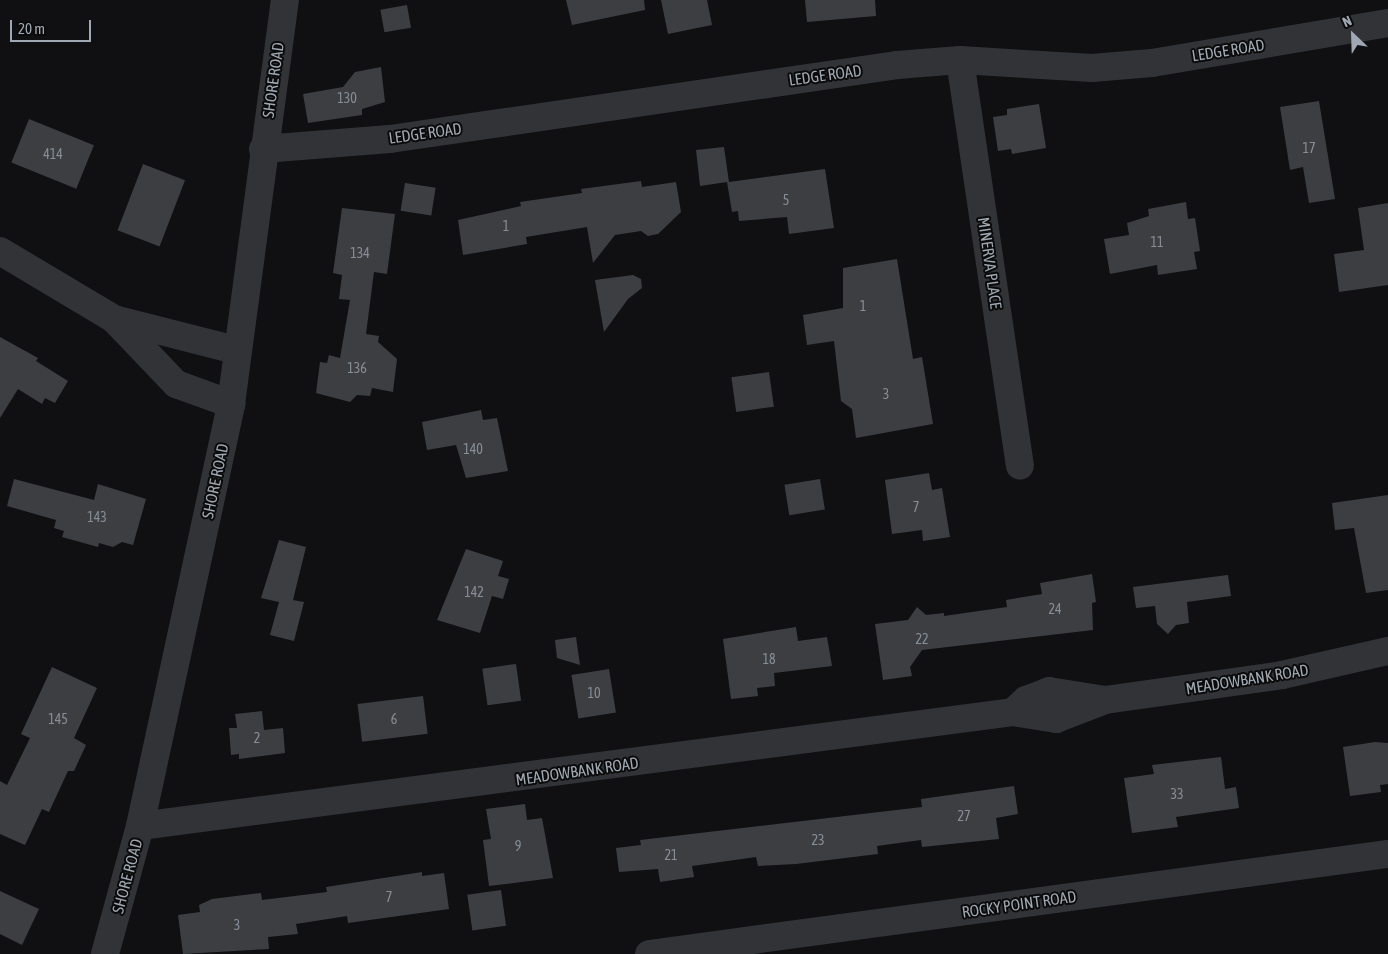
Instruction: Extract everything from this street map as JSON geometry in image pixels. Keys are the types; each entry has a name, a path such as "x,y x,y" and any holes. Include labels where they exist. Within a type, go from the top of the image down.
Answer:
{"street":[{"name":"SHORE ROAD","path":"105,954 140,826 231,404 236,350 285,0"},
{"name":"LEDGE ROAD","path":"263,149 390,139 897,65 960,60 1092,68 1152,63 1388,23"},
{"name":"MINERVA PLACE","path":"960,60 1020,466"},
{"path":"0,251 114,319 176,384 231,404"},
{"path":"114,319 236,350"},
{"name":"MEADOWBANK ROAD","path":"140,826 1013,712 1056,719 1105,700 1282,675 1388,651"},
{"name":"ROCKY POINT ROAD","path":"649,954 1388,854"}],"building":[{"path":"566,0 644,0 645,10 572,25"},
{"path":"661,0 707,0 712,25 668,34"},
{"path":"805,0 875,0 876,16 807,22"},
{"path":"407,5 411,28 384,32 380,10"},
{"path":"381,67 385,102 362,109 362,115 308,123 303,94 343,87 355,72"},
{"path":"1319,101 1335,199 1309,203 1303,167 1290,170 1280,107"},
{"path":"1039,104 1046,148 1012,154 1011,149 998,151 993,117 1007,115 1007,109"},
{"path":"29,119 94,145 76,189 11,163"},
{"path":"724,147 729,182 825,169 834,228 789,234 787,217 739,221 738,211 732,212 727,182 700,186 696,150"},
{"path":"143,164 185,180 160,246 118,230"},
{"path":"641,181 642,187 676,182 681,212 658,234 648,236 641,231 615,235 593,263 587,227 526,237 527,244 463,255 458,220 521,206 520,202 582,193 581,189"},
{"path":"405,183 436,188 431,216 401,211"},
{"path":"1186,202 1188,219 1195,218 1200,251 1194,252 1197,269 1158,275 1157,265 1110,274 1104,239 1129,235 1127,223 1149,216 1148,209"},
{"path":"1388,203 1388,285 1339,292 1334,254 1364,250 1358,208"},
{"path":"342,208 395,214 387,274 374,272 366,334 379,336 378,342 397,359 393,392 372,388 370,396 357,395 350,402 316,393 320,362 327,363 329,355 340,358 350,300 339,299 342,275 333,273"},
{"path":"897,259 913,359 922,357 933,424 856,438 852,409 841,401 834,341 807,345 803,315 843,308 843,268"},
{"path":"633,275 641,279 642,288 628,299 604,332 595,280"},
{"path":"0,337 38,358 36,361 68,381 55,403 45,398 42,404 18,389 0,418"},
{"path":"769,372 774,407 736,412 731,377"},
{"path":"481,410 483,420 497,418 508,471 466,478 456,445 427,450 422,422"},
{"path":"929,473 932,490 942,488 950,537 923,541 922,530 892,534 885,480"},
{"path":"14,479 94,500 98,484 146,499 133,545 122,542 113,547 99,543 98,547 62,537 64,531 54,528 56,520 7,506"},
{"path":"820,479 825,510 789,515 784,485"},
{"path":"1388,495 1388,590 1366,593 1354,528 1335,530 1332,503"},
{"path":"279,540 306,547 293,600 304,602 294,641 270,635 279,602 261,598"},
{"path":"466,549 503,561 498,576 509,579 503,599 492,596 480,633 437,620"},
{"path":"1092,574 1096,602 1092,603 1093,630 922,650 910,667 912,676 883,680 875,624 908,620 917,607 926,615 944,613 944,616 1007,607 1006,600 1042,594 1040,583"},
{"path":"1228,575 1231,596 1187,602 1189,623 1176,625 1168,634 1157,624 1155,606 1136,608 1133,587"},
{"path":"796,627 798,641 827,637 832,666 774,673 775,686 757,688 758,696 731,699 723,639"},
{"path":"576,637 580,665 557,658 555,640"},
{"path":"516,664 521,701 487,705 482,669"},
{"path":"52,667 97,688 74,738 86,745 74,771 68,771 49,812 42,809 25,845 0,834 0,781 7,785 30,738 21,734"},
{"path":"609,669 616,712 578,718 571,675"},
{"path":"423,696 428,734 362,742 357,704"},
{"path":"262,711 264,730 283,728 285,753 239,759 239,754 231,755 229,728 237,728 235,714"},
{"path":"1375,742 1388,743 1388,784 1380,785 1381,792 1350,796 1343,747"},
{"path":"1221,757 1225,789 1236,787 1239,808 1176,817 1178,827 1132,833 1124,778 1154,774 1152,765"},
{"path":"1014,786 1018,814 996,818 999,839 922,847 921,840 877,846 878,854 796,864 758,866 756,857 692,866 694,877 660,882 658,869 619,872 616,848 641,845 640,840 922,807 921,799"},
{"path":"525,804 527,820 542,818 553,878 489,886 483,840 491,839 486,809"},
{"path":"422,872 422,876 444,873 449,909 348,923 347,916 296,924 298,934 268,937 269,949 183,954 178,915 200,912 199,905 212,899 261,893 262,900 327,892 326,887"},
{"path":"501,890 506,926 472,930 467,895"},
{"path":"0,891 39,909 22,945 0,934"}]}
